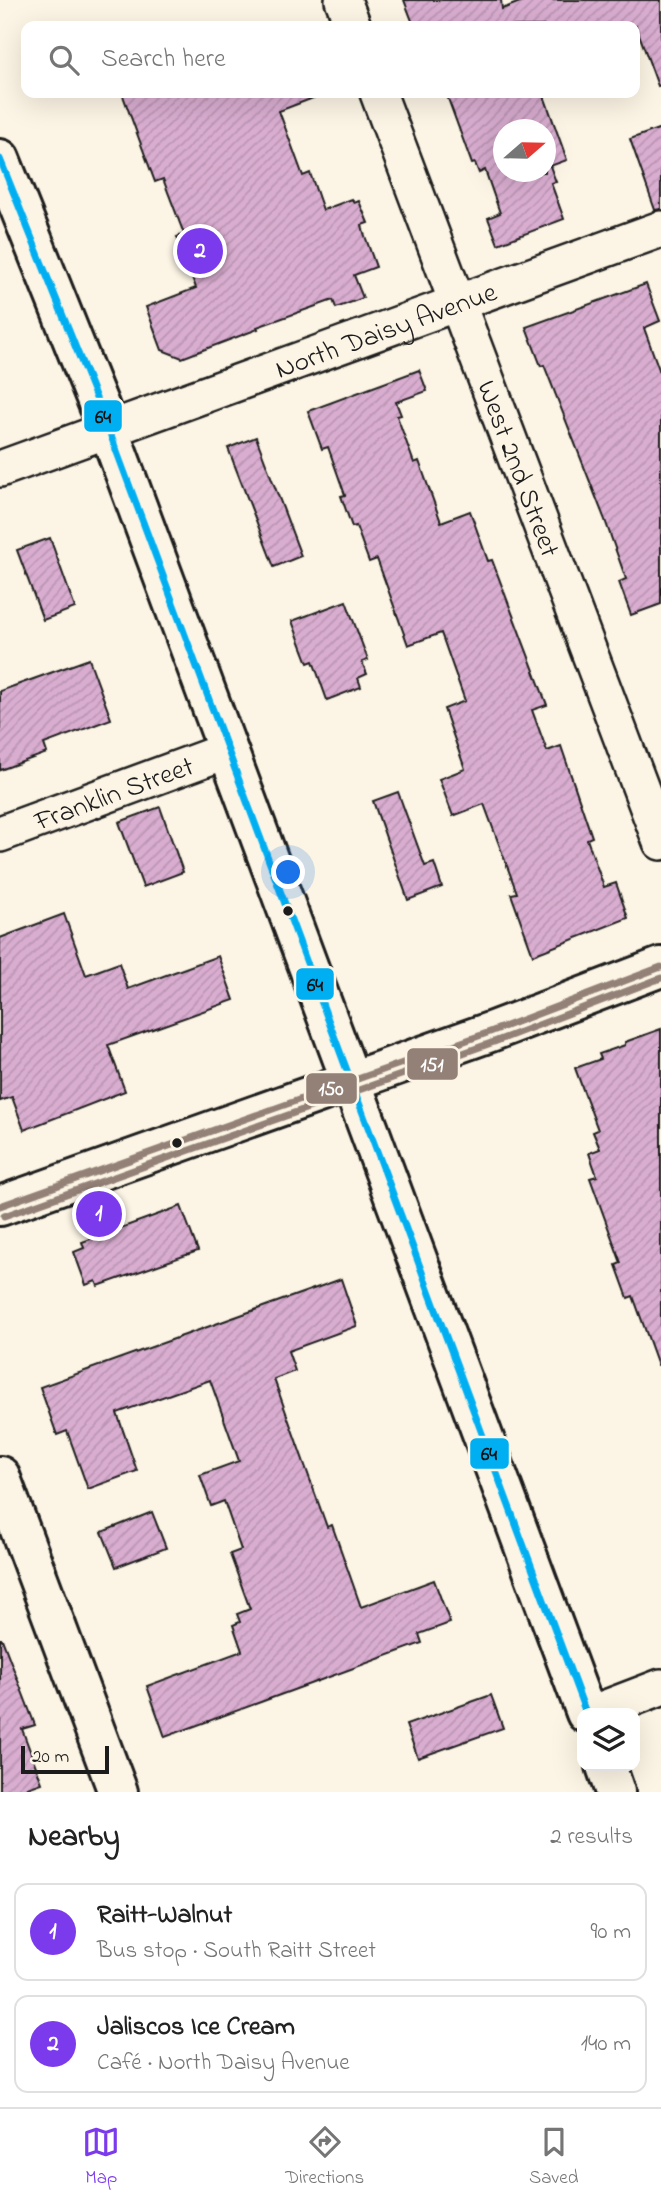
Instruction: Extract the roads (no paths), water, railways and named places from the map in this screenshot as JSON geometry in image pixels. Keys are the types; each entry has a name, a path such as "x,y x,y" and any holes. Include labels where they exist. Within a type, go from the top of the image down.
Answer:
{"main road":[{"path":"0,159 108,428 584,1708"},
{"path":"0,1206 351,1082 661,967"},
{"path":"0,1476 118,1792"},
{"path":"608,1771 615,1792"}],"street":[{"path":"343,0 351,21"},
{"name":"West 2nd Street","path":"380,98 661,842"},
{"name":"North Daisy Avenue","path":"0,469 661,229"},
{"name":"Franklin Street","path":"0,834 228,750"},
{"path":"606,1708 661,1687"}],"place":[{"name":"Jaliscos Ice Cream","path":"200,251"},
{"name":"Raitt-Walnut","path":"99,1214"}]}
